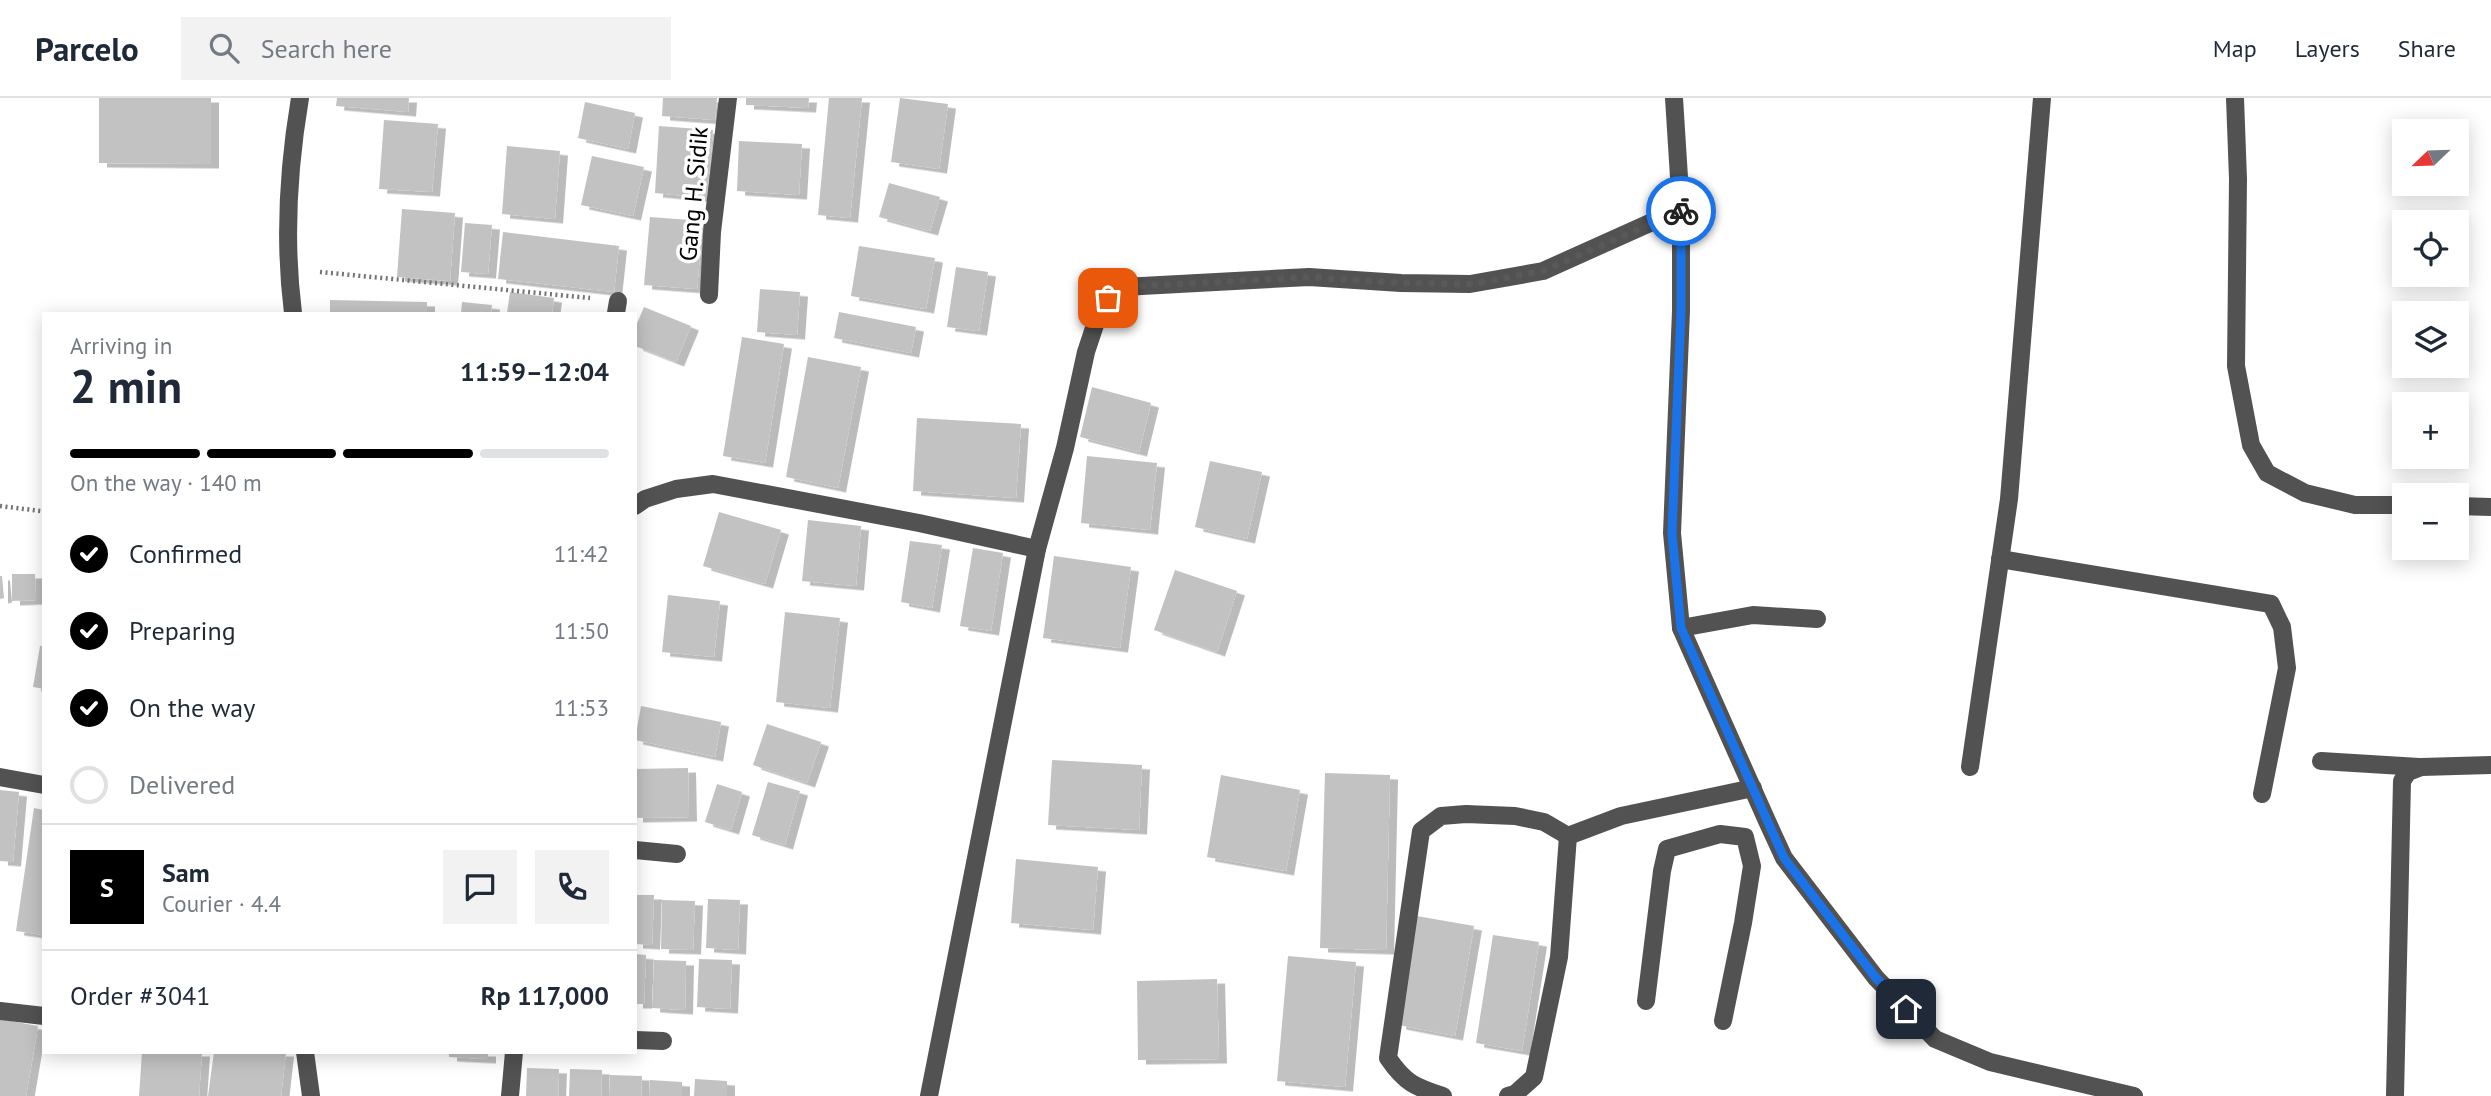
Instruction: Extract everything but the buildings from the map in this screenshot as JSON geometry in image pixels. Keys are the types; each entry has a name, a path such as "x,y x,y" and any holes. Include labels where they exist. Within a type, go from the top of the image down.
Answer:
{"street":[{"path":"293,312 288,268 291,151 300,98"},
{"name":"Gang H. Sidik","path":"709,295 712,232 728,98"},
{"path":"1675,98 1681,209 1681,311 1672,533 1681,628 1784,858 1876,978 1935,1039 1990,1062 2134,1096"},
{"path":"1970,767 2008,499 2042,98"},
{"path":"2235,98 2238,179 2236,366 2251,445 2267,473 2305,493 2355,505 2392,505"},
{"path":"929,1096 1037,549 1065,448 1086,352 1098,316 1108,298 1124,287 1309,277 1470,284 1543,271 1681,209"},
{"path":"637,505 645,499 676,489 713,484 919,523 1037,549"},
{"path":"2469,506 2491,507"},
{"path":"2000,559 2271,604 2282,627 2287,668 2262,794"},
{"path":"1681,628 1753,615 1817,619"},
{"path":"2321,761 2421,767 2491,765"},
{"path":"2395,1096 2402,781 2408,772 2421,767"},
{"path":"0,777 42,785"},
{"path":"1443,1096 1417,1088 1401,1076 1388,1058 1421,831 1441,816 1466,814 1515,816 1544,822 1568,835 1621,816 1753,788"},
{"path":"1646,1001 1667,849 1720,834 1745,837 1767,821"},
{"path":"1508,1096 1515,1094 1534,1077 1559,957 1568,835"},
{"path":"1723,1021 1752,866 1745,837"},
{"path":"637,850 677,855"},
{"path":"0,1011 42,1016"},
{"path":"637,1040 663,1041"},
{"path":"305,1054 311,1096"},
{"path":"510,1096 514,1054"}],"path":[{"path":"288,268 617,307"},
{"path":"0,506 41,511"}],"way so far":[{"path":"1108,298 1124,287 1309,277 1470,284 1543,271 1681,211"}],"route":[{"path":"1681,211 1681,311 1672,533 1681,628 1784,858 1876,978 1906,1009"}]}
